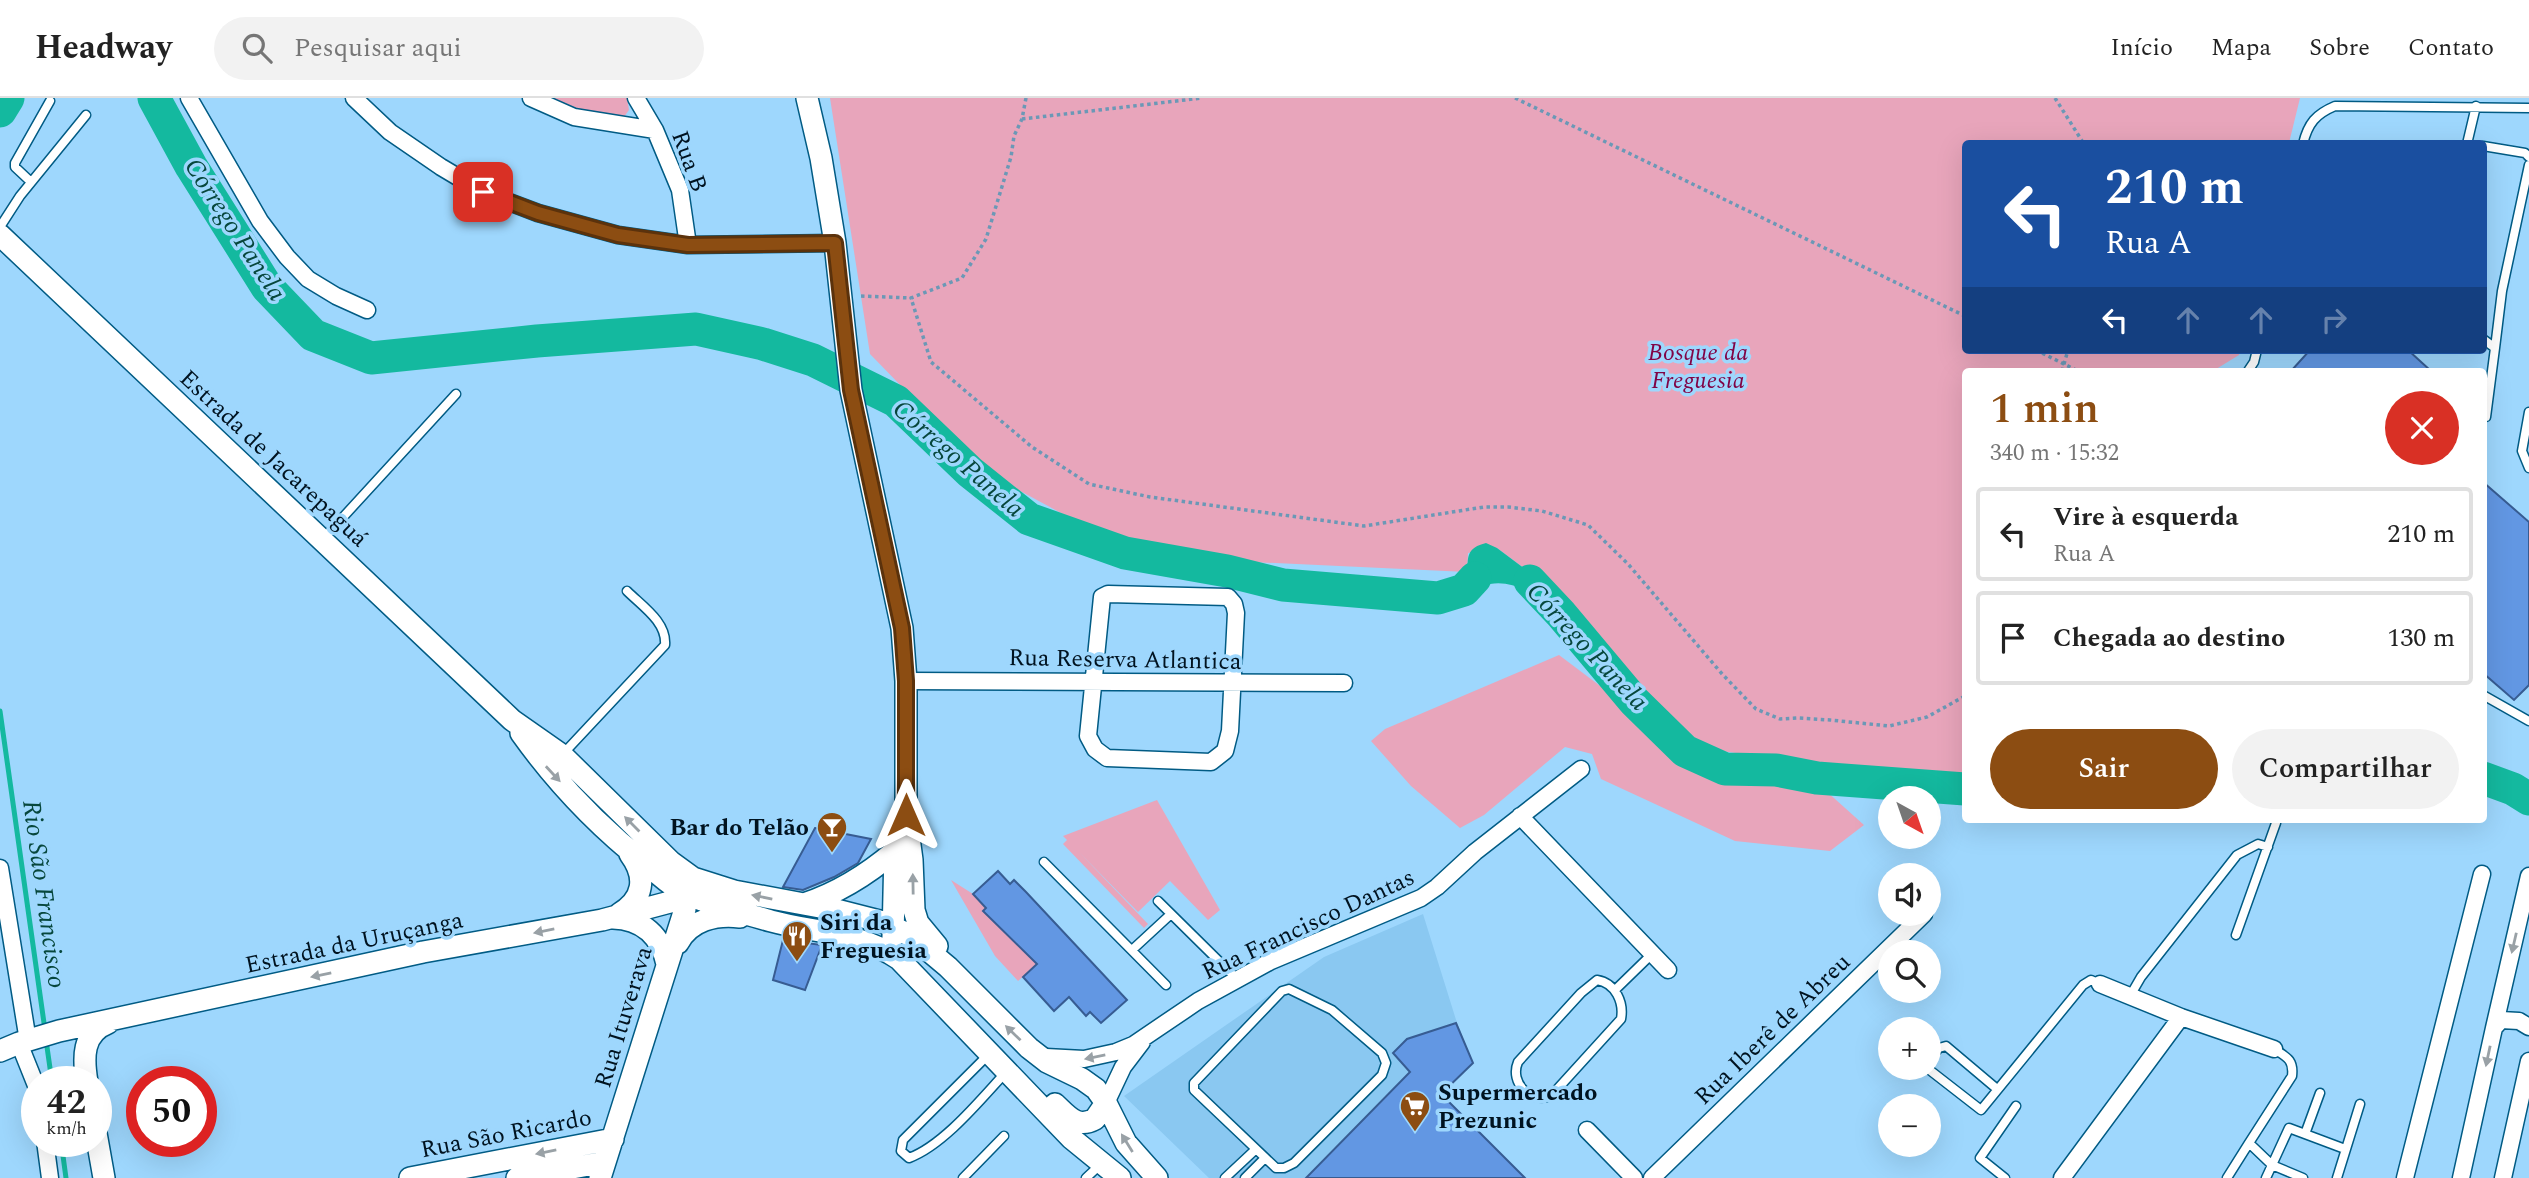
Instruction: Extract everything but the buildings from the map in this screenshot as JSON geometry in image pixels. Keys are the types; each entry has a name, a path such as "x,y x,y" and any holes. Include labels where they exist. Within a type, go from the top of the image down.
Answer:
{"main road":[{"path":"807,98 824,171 835,243 851,390 902,628 906,681 906,815 912,860 914,911 918,923 934,942 948,967"},
{"name":"Estrada de Jacarepaguá","path":"0,234 512,720 562,755 682,871 706,884 892,925 929,949 1038,1055 1088,1082 1106,1103 1126,1143 1157,1178"},
{"name":"Estrada de Jacarepaguá","path":"512,720 547,769 627,849 674,887 687,894 774,921 853,937 884,949 909,968 1071,1138 1094,1171 1120,1178"},
{"path":"906,815 895,851 892,925 895,946 909,968"},
{"path":"611,918 627,910 642,890 637,864 627,849"},
{"path":"804,905 827,897 876,867 895,851"},
{"name":"Rua Ituverava","path":"603,1170 685,909 687,894 682,871"},
{"name":"Estrada da Uruçanga","path":"30,1040 423,952 611,918 670,902 687,894 720,887"},
{"path":"667,964 681,936 704,920 725,916 774,921"},
{"path":"611,918 632,920 651,932 664,952 667,964"},
{"path":"85,1066 85,1047 94,1031 116,1019"},
{"path":"30,1040 74,1042 84,1056"},
{"path":"1007,1072 1034,1083 1074,1122 1082,1123 1095,1119 1106,1103"},
{"name":"Rua São Ricardo","path":"410,1178 613,1139"},
{"path":"100,1157 104,1178"},
{"name":"Rua São Ricardo","path":"517,1178 603,1170"}],"street":[{"path":"189,98 260,221 287,257 308,279 367,310"},
{"path":"354,98 390,132 483,192 538,213 618,235 688,245 835,243"},
{"path":"531,98 574,117 655,130"},
{"name":"Rua B","path":"636,98 655,130 680,190 688,245"},
{"path":"1108,594 1227,597 1234,604 1234,683 1230,731 1225,751 1211,762 1107,758 1095,749 1088,736 1092,680 1101,597 1108,594"},
{"name":"Rua Reserva Atlantica","path":"906,681 1344,683"},
{"name":"Rua Francisco Dantas","path":"1038,1055 1068,1060 1099,1057 1125,1048 1237,979 1421,898 1581,769"},
{"path":"1520,816 1668,970"},
{"path":"0,868 34,1066"},
{"path":"2405,1178 2482,874"},
{"path":"2461,1178 2529,876"},
{"name":"Rua Iberê de Abreu","path":"1652,1178 1911,926"},
{"path":"2100,984 2181,1017 2274,1049"},
{"path":"2062,1178 2181,1017"},
{"path":"2494,1028 2501,1020 2519,1021 2529,1027"},
{"name":"Rua Francisco Dantas","path":"1106,1103 1123,1066 1148,1035"},
{"path":"2503,1178 2529,1061"},
{"path":"1587,1130 1634,1178"},
{"path":"47,1157 50,1178"}],"lane":[{"path":"31,182 14,165 50,101"},
{"path":"2304,140 2312,119 2335,106 2529,108"},
{"path":"2469,140 2476,106"},
{"path":"0,227 31,182 86,115"},
{"path":"2487,147 2525,153 2529,157"},
{"path":"2487,409 2502,291 2529,165"},
{"path":"2487,342 2495,348"},
{"path":"323,539 456,394"},
{"path":"2529,412 2522,452 2529,468"},
{"path":"562,755 665,645 663,627 627,591"},
{"path":"2487,697 2529,721"},
{"path":"2236,935 2276,823"},
{"path":"2130,996 2141,977 2237,855 2258,844 2269,847"},
{"path":"1044,862 1166,985"},
{"path":"1158,901 1237,979"},
{"path":"1132,950 1171,914"},
{"path":"1615,990 1652,954"},
{"path":"1941,1079 1981,1110 2083,985 2091,980 2100,984"},
{"path":"1598,981 1605,981 1615,990 1623,1008 1621,1019 1551,1096 1535,1098 1516,1082 1514,1072 1518,1062 1581,993 1598,981"},
{"path":"1289,989 1332,1010 1382,1053 1387,1063 1382,1075 1294,1163 1284,1168 1276,1168 1256,1149 1194,1090 1194,1083 1282,991 1289,989"},
{"path":"1941,1047 1946,1046 1997,1089"},
{"path":"2227,1178 2292,1076 2293,1066 2290,1059 2274,1049"},
{"path":"990,1053 903,1140 901,1151 909,1158 922,1153 1007,1072"},
{"path":"2305,1134 2320,1093"},
{"path":"2337,1178 2360,1104"},
{"path":"2006,1178 1980,1158 2016,1107"},
{"path":"2266,1178 2289,1128 2345,1149"},
{"path":"962,1178 1004,1136"},
{"path":"2249,1143 2272,1165 2303,1178"},
{"path":"1226,1178 1256,1149"},
{"path":"1245,1178 1265,1158"}],"path":[{"path":"841,295 912,298 962,278 986,239 1026,98"},
{"path":"1022,119 1202,98"},
{"path":"1516,98 1962,315"},
{"path":"2054,98 2081,140"},
{"path":"912,298 931,362 1032,447 1089,484 1150,497 1364,526 1484,507 1542,512 1588,525 1628,564 1723,675 1756,709 1780,719 1809,718 1889,726 1927,717 1962,698"},
{"path":"2045,354 2073,368"},
{"path":"2063,368 2067,354"}],"shaded area":[{"path":"140,98 166,98 169,113 201,182 177,155"},
{"path":"1486,543 1497,548 1561,596 1561,614 1537,597 1509,584 1482,586 1462,598 1438,598 1461,586 1467,572 1469,555 1477,546"},
{"path":"1423,914 1457,1023 1473,1063 1442,1094 1520,1173 1515,1178 1209,1178 1124,1096 1324,957"}],"green space":[{"path":"545,98 627,98 629,110 621,121 612,123"},
{"name":"Bosque da Freguesia","path":"830,98 2300,98 2290,140 1962,140 1962,354 2239,354 2218,368 1962,368 1962,772 1913,776 1713,750 1662,723 1561,596 1497,548 1468,553 1467,572 1231,561 1100,534 985,472 870,354"},
{"path":"1559,655 1644,719 1745,771 1825,790 1864,825 1830,851 1735,841 1601,779 1592,754 1565,747 1484,815 1460,828 1411,786 1371,741 1385,729"},
{"path":"1157,800 1220,910 1208,920 1170,881 1138,912 1078,851 1148,924 1144,928 1063,844 1067,840 1063,836"},
{"path":"951,880 973,894 986,908 984,911 1037,964 1018,981 995,956"}],"waterway":[{"path":"0,111 8,98"},
{"name":"Córrego Panela","path":"154,98 191,166 267,287 313,335 371,358 537,341 696,329 763,344 813,360 896,401 970,472 1029,519 1125,553 1227,571 1283,585 1438,598 1464,590 1475,578"},
{"name":"Córrego Panela","path":"1530,581 1634,701 1685,751 1725,769 1776,770 1817,778 1962,789"},
{"name":"Rio São Francisco","path":"0,711 45,1030"},
{"name":"Córrego Panela","path":"2487,779 2513,789 2529,799"},
{"name":"Rio São Francisco","path":"46,1040 50,1066"},
{"name":"Rio São Francisco","path":"63,1157 66,1178"}],"place":[{"name":"Bar do Telão","path":"832,854"},
{"name":"Siri da Freguesia","path":"797,963"},
{"name":"Supermercado Prezunic","path":"1415,1133"}],"route":[{"path":"483,192 538,213 618,235 688,245 835,243 851,390 902,628 906,681 906,815"}]}
